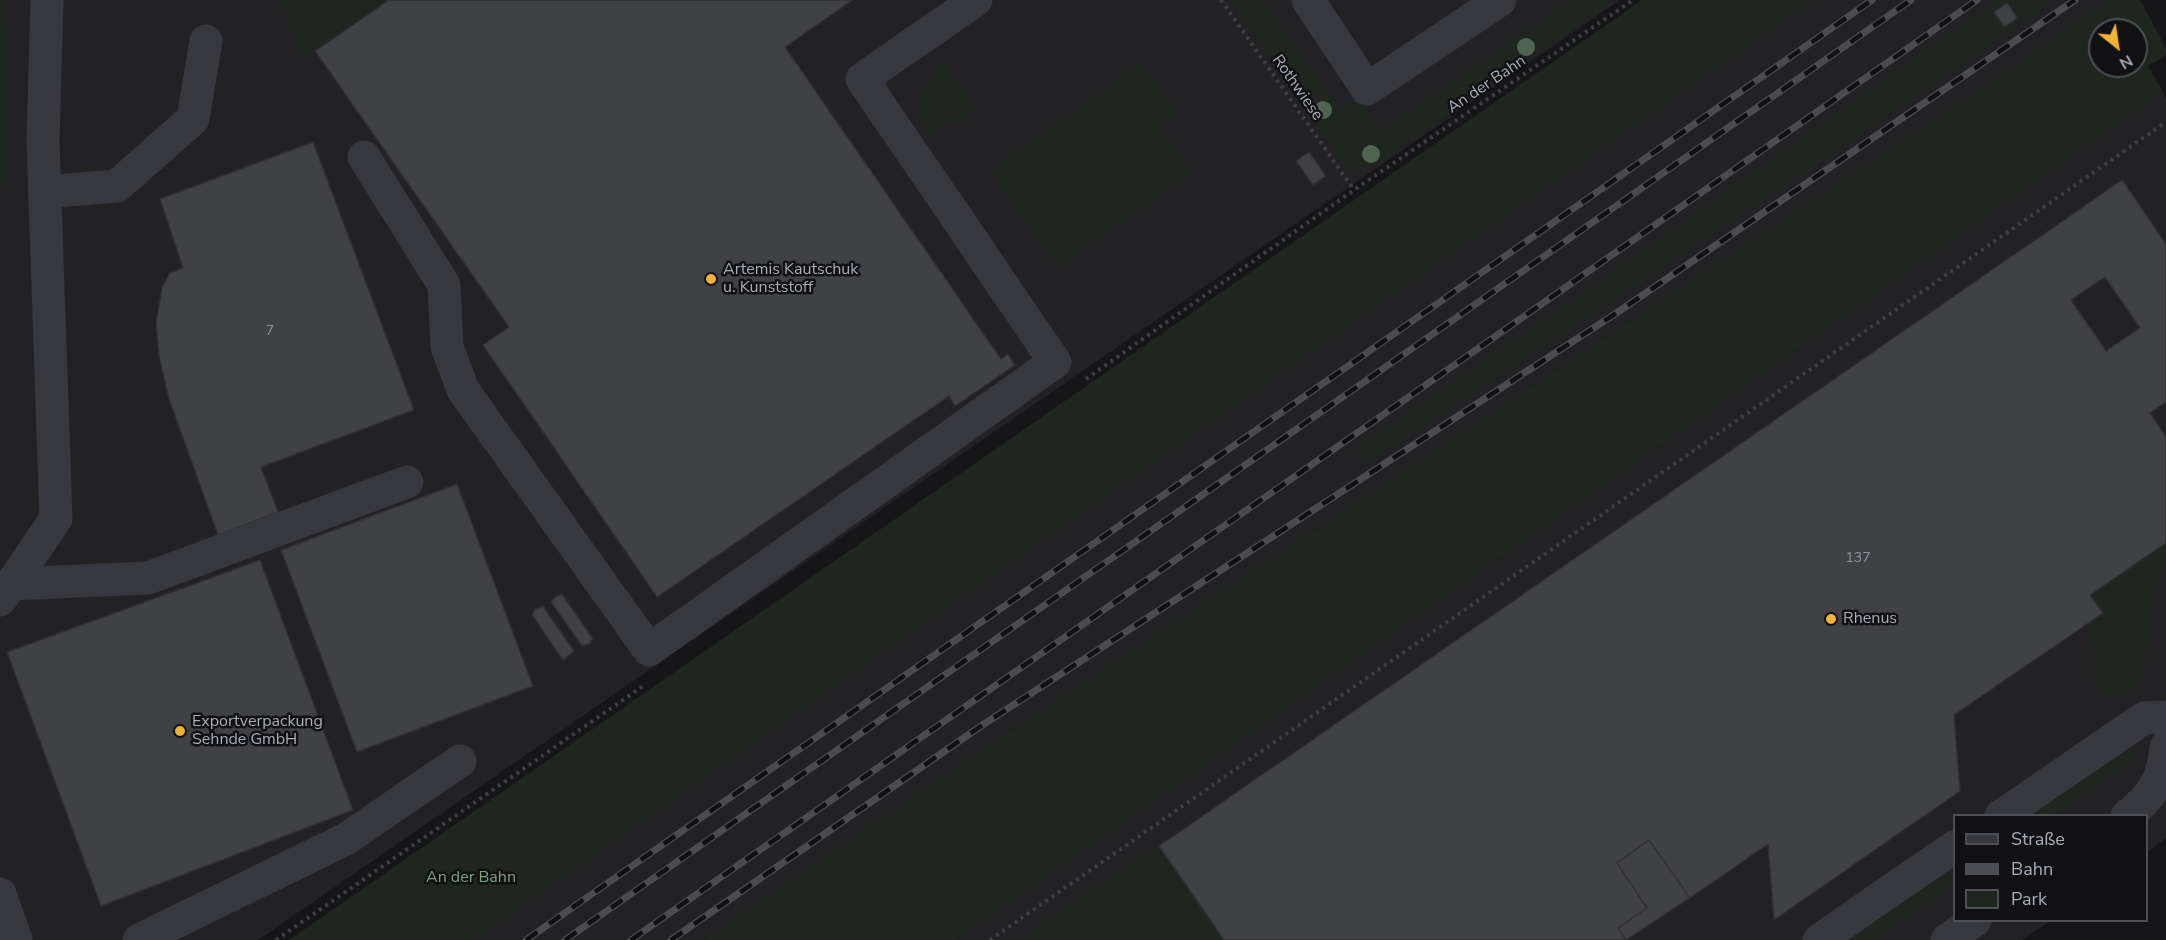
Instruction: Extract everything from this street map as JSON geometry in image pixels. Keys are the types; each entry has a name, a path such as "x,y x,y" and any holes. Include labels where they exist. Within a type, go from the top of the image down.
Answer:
{"street":[{"path":"6,592 56,519 43,141 47,0"},
{"path":"364,157 444,285 447,347 463,390 649,650 1055,363 862,79 976,0"},
{"path":"1308,0 1367,89 1500,0"},
{"path":"45,192 117,186 193,119 206,41"},
{"path":"6,592 148,578 407,482"},
{"path":"2004,814 2144,718 2166,717"},
{"path":"2129,814 2152,794 2164,768 2166,747"},
{"path":"139,940 346,839 460,761"},
{"path":"1819,940 1953,848"},
{"path":"0,894 16,940"},
{"path":"1947,940 1974,922"}],"path":[{"name":"Rothwiese","path":"1221,0 1354,190"},
{"name":"An der Bahn","path":"1354,190 1633,0"},
{"path":"990,940 2166,122"}],"shaded area":[{"path":"0,0 1620,0 258,940 0,940"},
{"path":"1811,0 2108,0 1983,88 984,749 704,940 470,940"},
{"path":"2163,92 2166,98 2166,838 2148,851 2148,814 1953,814 1953,922 2049,922 2022,940 956,940"}],"green space":[{"path":"0,0 4,0 5,185 0,185"},
{"path":"280,0 389,0 302,58"},
{"path":"1231,0 1263,0 1339,109 1357,98 1380,131 1572,0 1615,0 1362,172 1342,163"},
{"name":"An der Bahn","path":"1642,0 1813,0 473,940 289,940"},
{"path":"1997,0 2054,0 1836,151 1366,464 1356,449 1578,297"},
{"path":"2108,0 2140,0 2166,48 2166,55 2148,66 2163,92 956,940 704,940 984,749 1983,88"},
{"path":"944,63 977,110 960,123 952,120 929,135 922,115 922,96 936,70"},
{"path":"1142,63 1177,113 1159,126 1192,173 1057,267 990,171"},
{"path":"2166,543 2166,566 2160,571 2157,582 2142,681 2130,690 2115,696 2102,694 2097,689 2094,680 2090,595"},
{"path":"2133,739 2132,761 2054,814 2026,814"},
{"path":"1159,846 1224,940 1020,940 1101,883"},
{"path":"1953,863 1953,885 1874,940 1842,940"}],"building":[{"name":"Artemis Kautschuk u. Kunststoff","path":"389,0 853,0 785,47 1001,359 1008,354 1015,365 955,406 949,396 657,597 483,345 509,327 315,51"},
{"path":"2007,3 2017,18 2004,27 1994,12"},
{"path":"313,142 414,410 261,467 278,512 218,535 169,399 159,356 156,323 162,287 170,273 183,268 160,199"},
{"path":"1309,152 1326,176 1313,185 1296,161"},
{"path":"2122,180 2166,244 2166,402 2150,413 2166,437 2166,543 2090,595 2103,613 1954,715 1960,791 1774,920 1768,844 1690,898 1649,840 1617,863 1647,908 1618,928 1626,940 1224,940 1159,846","holes":["2105,277 2140,328 2106,351 2071,300"]},
{"name":"Exportverpackung Sehnde GmbH","path":"457,484 533,686 357,752 281,550"},
{"name":"Exportverpackung Sehnde GmbH","path":"260,560 353,810 101,906 7,652"},
{"path":"562,594 593,639 589,644 582,646 551,602"},
{"path":"543,606 574,651 563,660 532,615 535,609"},
{"path":"1649,840 1690,898 1626,940 1618,928 1647,908 1617,863"}],"railway":[{"path":"526,940 1872,0"},
{"path":"565,940 1911,0"},
{"path":"631,940 1977,0"},
{"path":"671,940 984,724 1615,314 2075,0"}],"place":[{"name":"Artemis Kautschuk u. Kunststoff","path":"711,279"},
{"name":"Rhenus","path":"1831,619"},
{"name":"Exportverpackung Sehnde GmbH","path":"180,731"}]}
